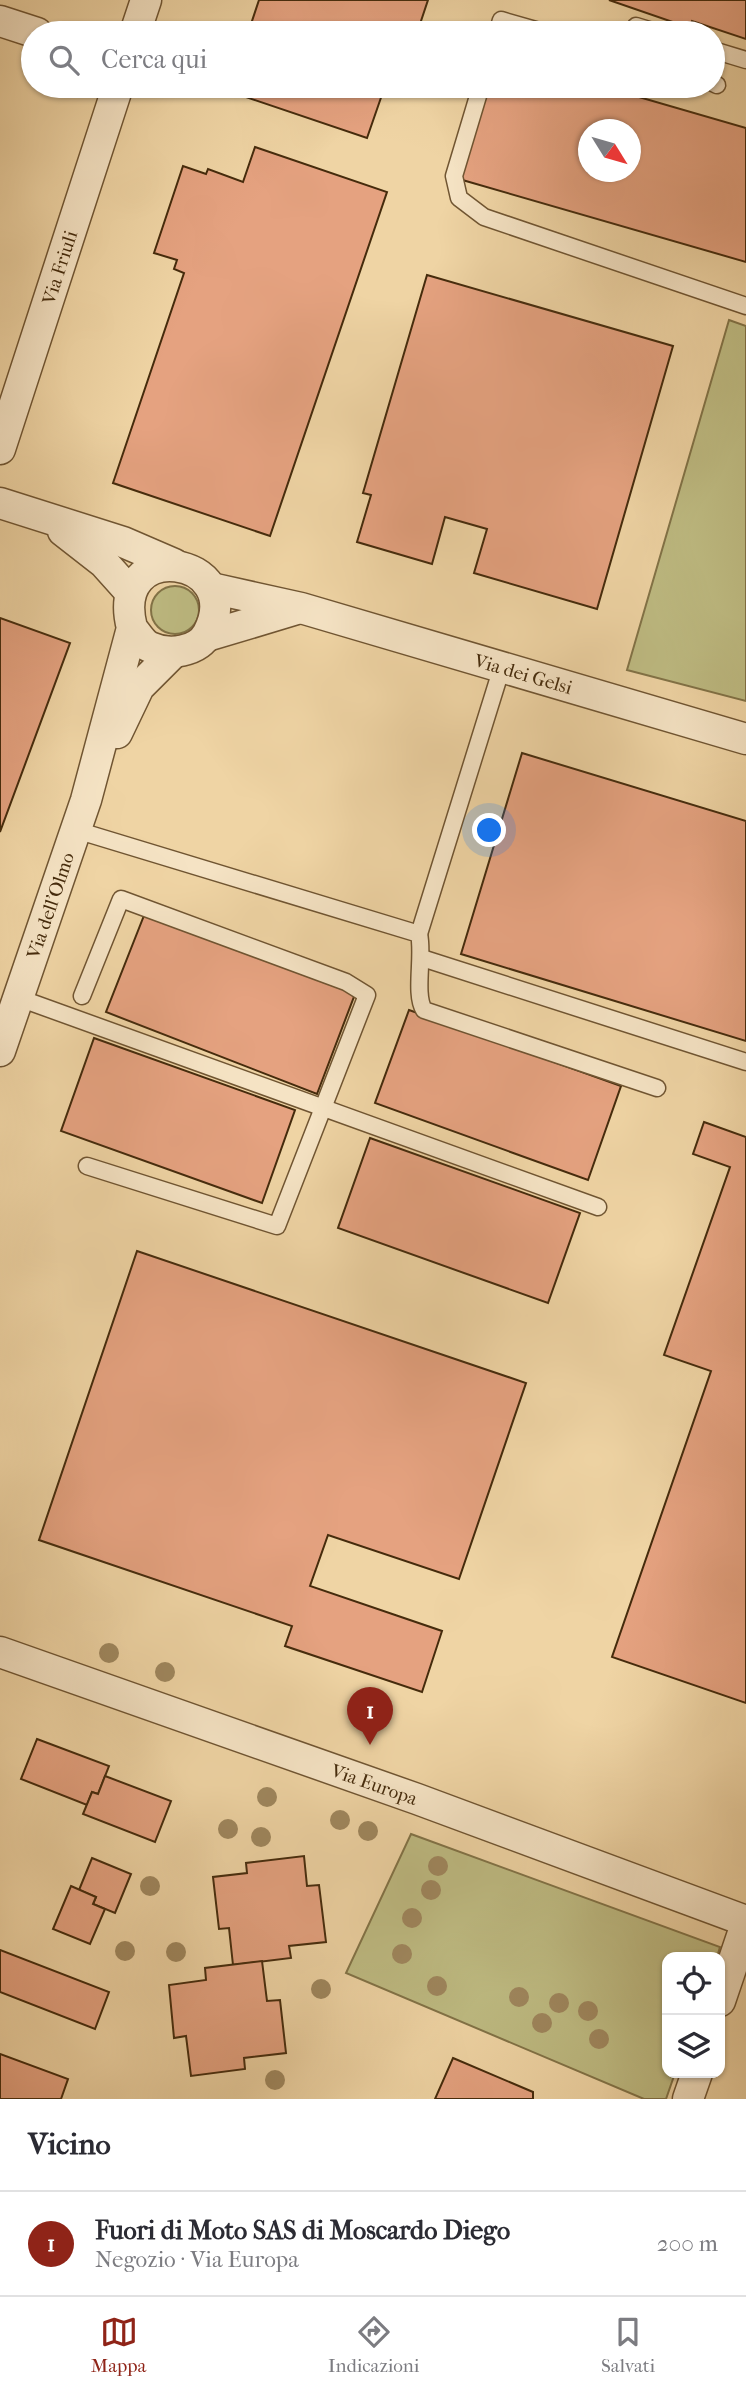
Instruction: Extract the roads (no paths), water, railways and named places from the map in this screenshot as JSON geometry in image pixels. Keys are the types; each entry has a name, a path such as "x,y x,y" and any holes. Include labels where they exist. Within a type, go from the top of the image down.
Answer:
{"street":[{"path":"139,21 146,0"},
{"path":"0,21 21,28"},
{"name":"Via Friuli","path":"0,449 114,98"},
{"path":"0,503 123,542 196,571 211,588 216,612 207,636"},
{"path":"46,518 104,563 130,592"},
{"path":"174,564 156,567 141,576 130,592 127,610 132,628 149,647 173,653 192,648 207,636 271,614 302,608"},
{"name":"Via dei Gelsi","path":"211,588 302,608 746,739"},
{"name":"Via dell'Olmo","path":"0,1051 86,800 132,628"},
{"name":"Via dell'Olmo","path":"86,800 139,687 173,653"},
{"name":"Via Europa","path":"0,1652 417,1799 746,1922"},
{"path":"725,1986 746,1922"},
{"path":"688,2099 695,2078"}],"lane":[{"path":"725,54 746,60"},
{"path":"477,98 454,176 459,198 484,217 746,306"},
{"path":"502,667 419,934 422,958 419,1002 424,1010 657,1088"},
{"path":"76,830 419,934"},
{"path":"82,996 121,899 346,982 368,995 277,1226 87,1166"},
{"path":"422,958 746,1062"},
{"path":"19,998 598,1207"}],"place":[{"name":"Fuori di Moto SAS di Moscardo Diego","path":"370,1745"}]}
